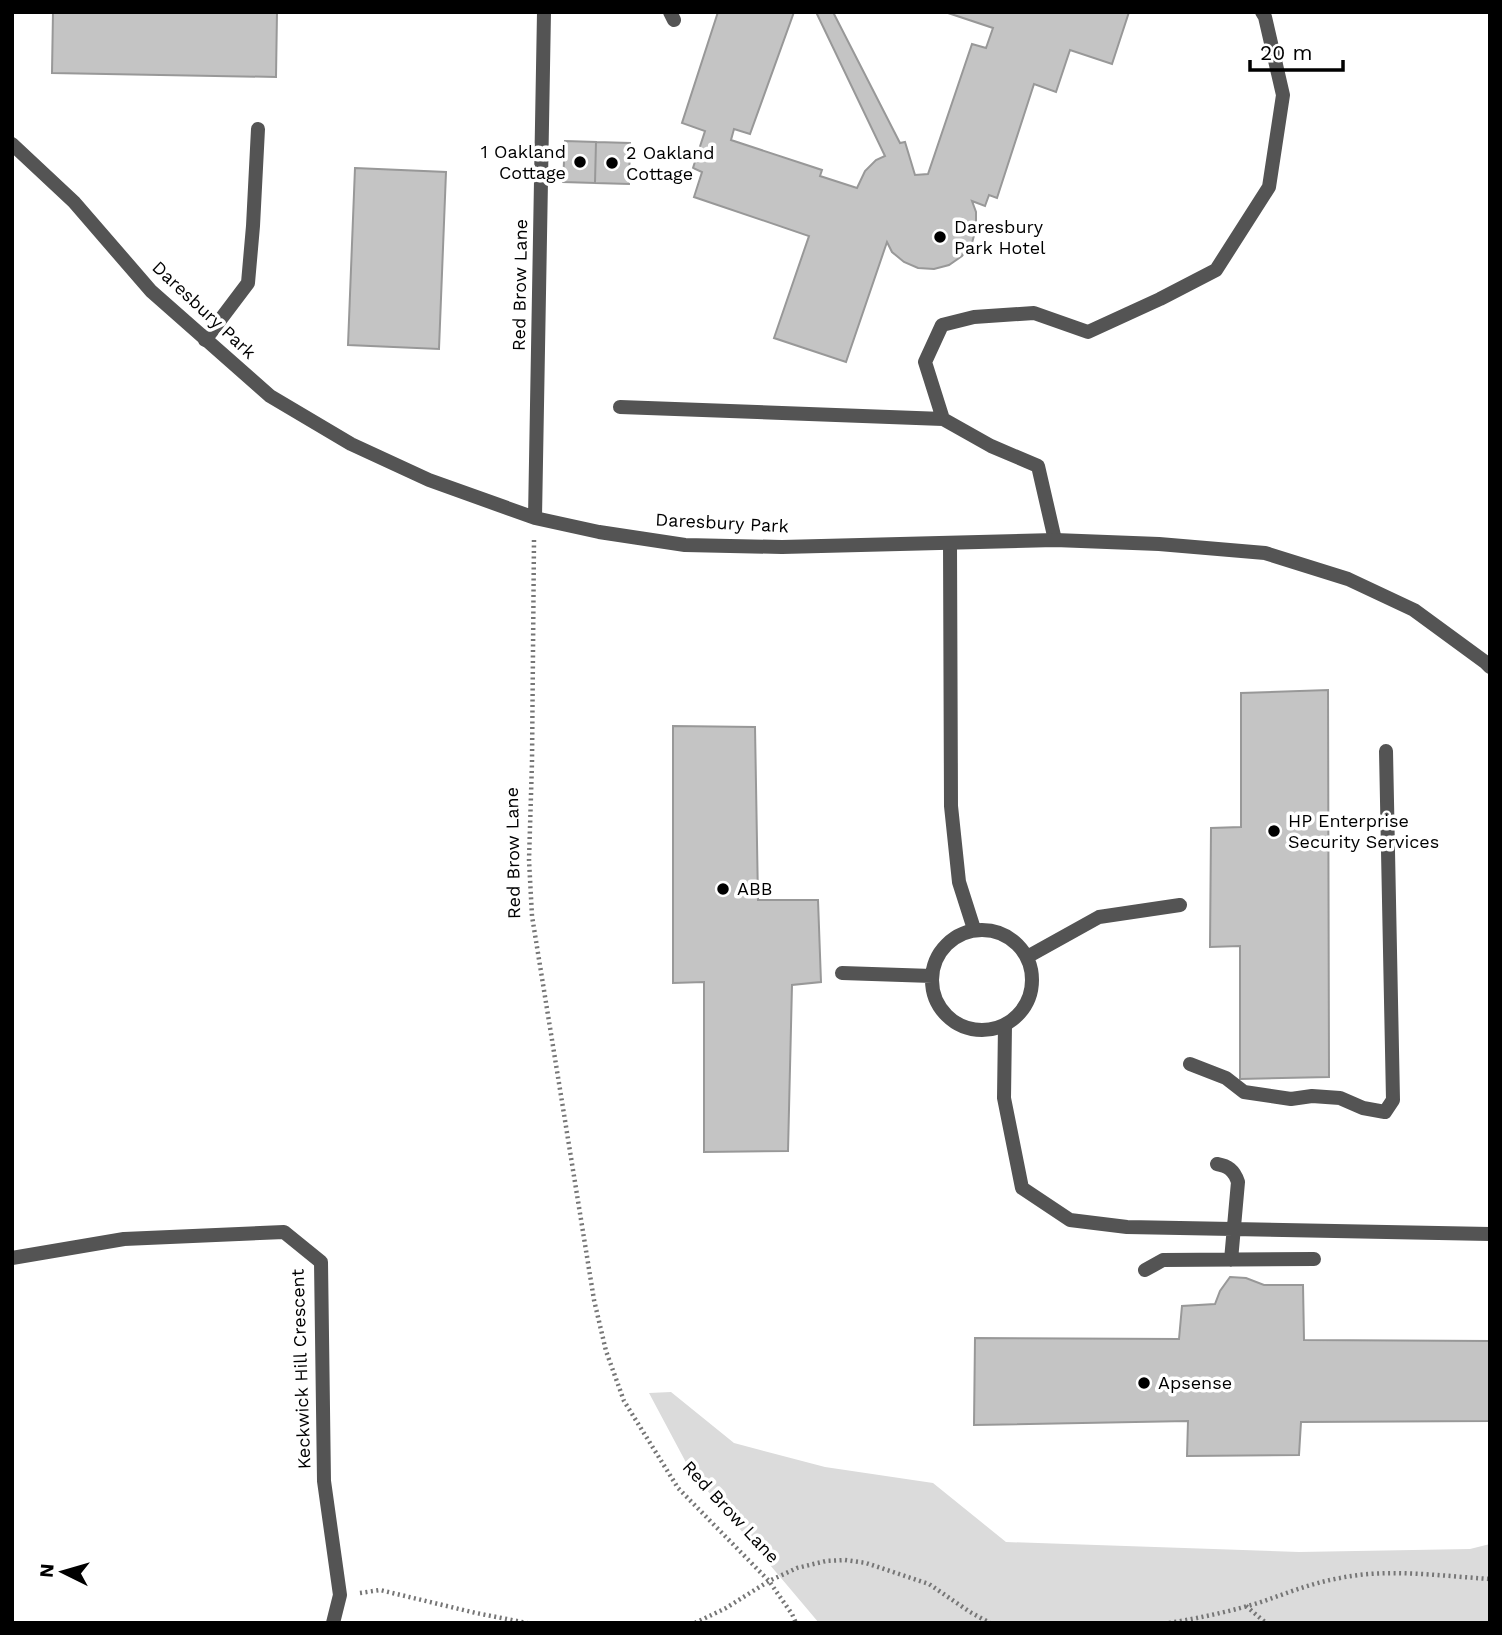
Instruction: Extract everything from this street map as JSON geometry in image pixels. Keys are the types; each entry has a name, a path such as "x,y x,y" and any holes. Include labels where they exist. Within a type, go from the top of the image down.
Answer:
{"street":[{"name":"Red Brow Lane","path":"535,518 544,12"},
{"path":"943,419 925,362 942,325 974,317 1034,313 1088,332 1216,270 1269,187 1283,95 1262,12"},
{"path":"205,340 248,283 258,129"},
{"name":"Daresbury Park","path":"12,144 74,202 151,291 270,396 351,444 429,480 535,518 599,532 685,545 782,547 1055,540 1158,544 1265,553 1348,579 1414,610 1488,662"},
{"path":"620,407 943,419 991,446 1038,466 1055,540"},
{"path":"950,544 951,806 959,882 974,929"},
{"path":"1190,1064 1226,1078 1244,1092 1291,1100 1311,1096 1339,1098 1363,1108 1385,1112 1393,1100 1386,751"},
{"path":"1027,957 1099,916 1180,905"},
{"path":"974,929 1005,934 1018,944 1027,957 1032,972 1032,988 1027,1003 1018,1016 991,1030 975,1030 961,1026 938,1006 933,992 935,960 945,945 958,935 974,929"},
{"path":"842,973 932,976"},
{"path":"1005,1025 1004,1098 1022,1188 1070,1220 1127,1227 1490,1234"},
{"path":"1217,1164 1232,1170 1238,1182 1231,1260"},
{"name":"Keckwick Hill Crescent","path":"12,1258 124,1239 284,1232 321,1262 324,1481 340,1595 333,1623"},
{"path":"1145,1270 1163,1260 1314,1259"}],"path":[{"name":"Red Brow Lane","path":"535,518 529,860 532,916 594,1300 606,1351 624,1401 678,1488 769,1581 796,1623"},
{"path":"695,1623 797,1568 826,1561 845,1560 866,1563 929,1584 990,1623"},
{"path":"1169,1623 1246,1606 1342,1577 1397,1574 1490,1579"},
{"path":"340,1595 380,1590 527,1623"},
{"path":"1246,1606 1266,1623"}],"shaded area":[{"path":"671,1392 734,1443 825,1467 933,1483 1006,1542 1299,1552 1470,1549 1490,1544 1490,1623 819,1623 690,1470 649,1393"}],"building":[{"path":"53,12 277,12 276,77 52,73"},
{"path":"718,12 794,12 750,134 734,129 731,140 822,170 820,176 857,188 865,171 876,160 885,156 816,12 833,12 900,143 905,142 915,175 928,174 972,44 986,48 993,28 945,12 1129,12 1112,64 1070,50 1056,92 1034,84 997,198 989,195 985,206 972,201 976,212 976,228 972,243 962,256 949,265 934,269 918,268 904,262 892,252 887,242 846,362 774,338 809,236 694,197 702,172 693,168 705,131 682,123"},
{"name":"1 Oakland Cottage","path":"565,141 596,142 595,183 563,182"},
{"name":"2 Oakland Cottage","path":"596,142 630,143 629,184 595,183"},
{"path":"355,168 446,172 439,349 348,345"},
{"path":"1328,690 1329,1077 1240,1079 1240,946 1210,947 1211,828 1241,827 1241,693"},
{"path":"673,726 755,727 758,900 818,900 821,982 792,985 788,1151 704,1152 704,982 673,983"},
{"path":"1230,1277 1246,1278 1264,1285 1303,1285 1304,1340 1490,1341 1490,1421 1301,1422 1299,1455 1187,1456 1188,1421 974,1425 975,1338 1179,1339 1182,1306 1215,1304"}],"place":[{"name":"1 Oakland Cottage","path":"580,162"},
{"name":"2 Oakland Cottage","path":"612,163"},
{"name":"Daresbury Park Hotel","path":"940,237"},
{"name":"HP Enterprise Security Services","path":"1274,831"},
{"name":"ABB","path":"723,889"},
{"name":"Apsense","path":"1144,1383"}]}
